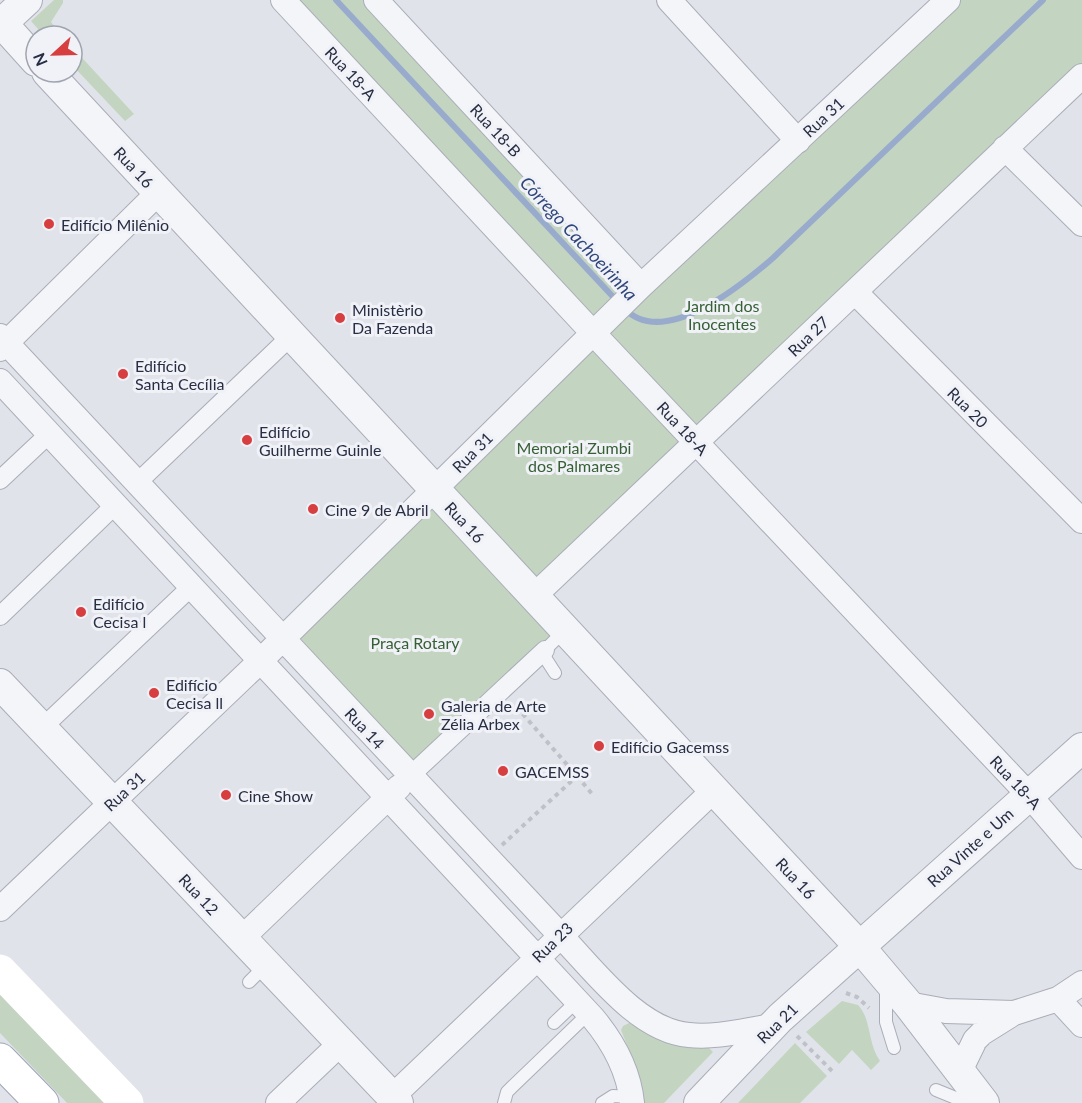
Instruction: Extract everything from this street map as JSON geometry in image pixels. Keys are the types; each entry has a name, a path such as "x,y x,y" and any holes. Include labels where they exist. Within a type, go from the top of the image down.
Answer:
{"main road":[{"path":"0,971 127,1103"},
{"path":"0,1060 42,1103"}],"street":[{"path":"24,48 1,23 27,0"},
{"name":"Rua 18-A","path":"283,0 597,328 696,443 1029,795 1082,857"},
{"name":"Rua 18-B","path":"376,0 638,289"},
{"path":"669,0 798,141"},
{"name":"Rua 31","path":"0,909 260,661 597,328 946,1"},
{"name":"Rua 27","path":"534,596 1082,76"},
{"name":"Rua 16","path":"57,84 534,596 555,640 714,790 859,946 908,1004 984,1103"},
{"path":"1005,148 1082,224"},
{"path":"2,342 158,193"},
{"name":"Rua 20","path":"855,292 1082,521"},
{"path":"137,483 291,336"},
{"name":"Rua 14","path":"2,342 618,996 643,1018 656,1026 679,1034 719,1035 783,1030"},
{"name":"Rua 14","path":"0,381 602,1029 624,1071 632,1100"},
{"path":"0,480 49,434"},
{"path":"0,616 115,505"},
{"path":"50,722 191,587"},
{"path":"242,939 388,797 555,640"},
{"name":"Rua 12","path":"0,684 50,722 113,802 242,939 257,973 341,1043 395,1100"},
{"name":"Rua Vinte e Um","path":"859,946 1082,748"},
{"name":"Rua 23","path":"395,1100 536,958 714,790"},
{"name":"Rua 21","path":"699,1103 783,1030 859,946"},
{"path":"1058,999 1082,983"},
{"path":"960,1071 975,1040 982,1033 1014,1013 1082,994"},
{"path":"586,1011 618,996"},
{"path":"1058,999 1082,1025"},
{"path":"908,1004 946,1011 1014,1013"},
{"path":"278,1103 341,1043"}],"lane":[{"path":"555,640 546,659 555,672"},
{"path":"886,978 886,1022 894,1048"},
{"path":"554,1023 586,1011"},
{"path":"504,1103 507,1092 586,1011"},
{"path":"936,1090 968,1103"},
{"path":"602,1103 613,1096 632,1100"}],"path":[{"path":"502,691 593,795"},
{"path":"495,851 577,776"},
{"path":"840,993 848,993 856,997 872,1011"},
{"path":"783,1030 832,1071"}],"green space":[{"path":"54,0 63,0 51,22 53,24 34,24 31,21"},
{"path":"283,0 376,0 641,286 948,0 1082,0 1082,76 534,596 565,630 410,776 282,639 593,333"},
{"path":"84,60 134,114 125,121 84,78"},
{"path":"0,994 104,1103 67,1103 0,1033"},
{"path":"842,1001 858,1005 866,1017 873,1046 880,1061 871,1070 852,1050 839,1064 806,1032"},
{"path":"629,1023 669,1044 709,1048 713,1052 664,1103 643,1103 641,1081 621,1030"},
{"path":"795,1043 827,1076 800,1103 738,1103"}],"waterway":[{"name":"Córrego Cachoeirinha","path":"336,0 617,301"},
{"name":"Córrego Cachoeirinha","path":"624,308 640,319 659,322 680,318 723,297 773,258 1043,0"}],"place":[{"name":"Edifício Milênio","path":"49,224"},
{"name":"Ministèrio Da Fazenda","path":"340,318"},
{"name":"Edifício Santa Cecília","path":"123,374"},
{"name":"Edifício Guilherme Guinle","path":"247,440"},
{"name":"Cine 9 de Abril","path":"313,509"},
{"name":"Edifício Cecisa l","path":"81,612"},
{"name":"Edifício Cecisa ll","path":"154,693"},
{"name":"Galeria de Arte Zélia Arbex","path":"429,714"},
{"name":"Edifício Gacemss","path":"599,746"},
{"name":"GACEMSS","path":"503,771"},
{"name":"Cine Show","path":"226,795"}],"park label":[{"name":"Jardim dos Inocentes","path":"722,314"},
{"name":"Memorial Zumbi dos Palmares","path":"574,456"},
{"name":"Praça Rotary","path":"415,642"}]}
